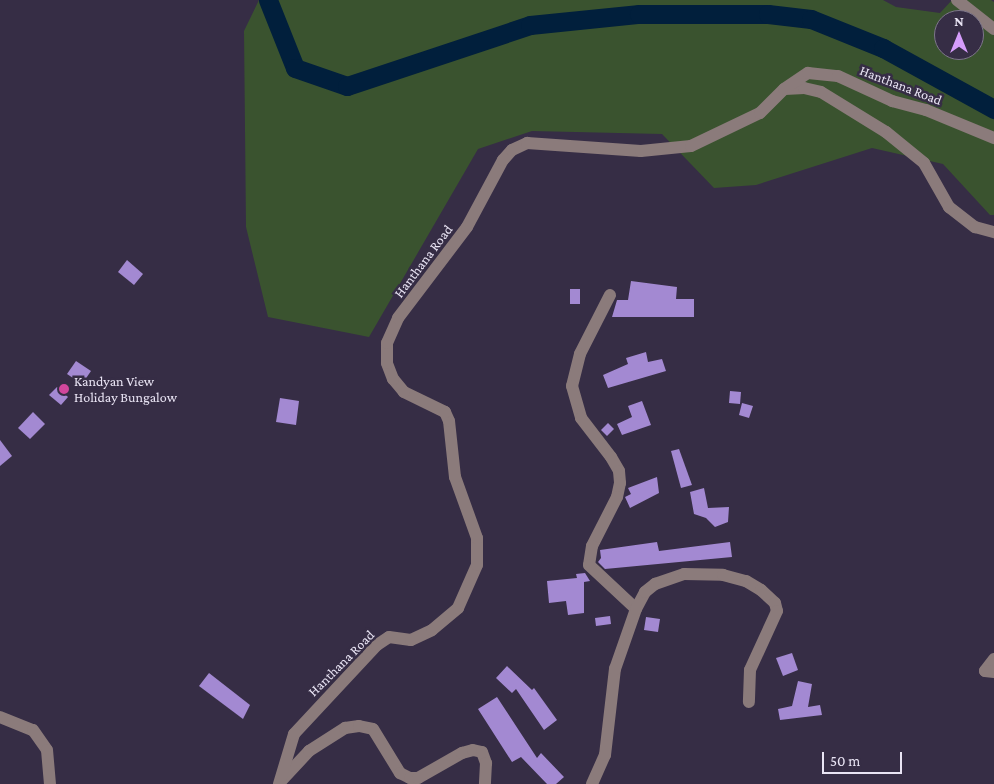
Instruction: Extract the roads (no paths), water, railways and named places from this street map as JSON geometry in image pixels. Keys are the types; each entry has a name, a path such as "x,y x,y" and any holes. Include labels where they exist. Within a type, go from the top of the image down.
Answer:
{"street":[{"path":"957,0 994,29"},
{"name":"Hanthana Road","path":"279,783 294,734 377,645 389,637 411,640 432,630 458,608 477,565 477,538 455,477 449,421 445,412 404,392 393,379 387,363 387,343 398,318 467,227 503,160 512,150 527,144 641,151 691,146 760,113 784,90 808,73 838,76 892,101 926,110 994,138"},
{"path":"784,90 804,88 821,92 886,132 924,164 949,207 975,227 994,232"},
{"path":"610,295 580,354 572,386 581,418 611,457 619,471 620,484 617,497 592,546 589,565 636,609"},
{"path":"592,784 605,754 615,669 636,609 645,592 655,584 684,574 723,575 746,581 761,590 774,603 777,611 750,670 748,702"},
{"path":"994,659 985,671 994,672"},
{"path":"0,716 33,730 48,750 50,784"},
{"path":"279,783 309,751 345,728 359,726 373,729 400,773 410,778 418,778 462,752 473,750 482,752 486,763 485,784"}],"waterway":[{"path":"268,0 295,68 347,86 530,25 639,14 768,14 811,19 883,48 994,109"}],"place":[{"name":"Kandyan View Holiday Bungalow","path":"64,389"}]}
